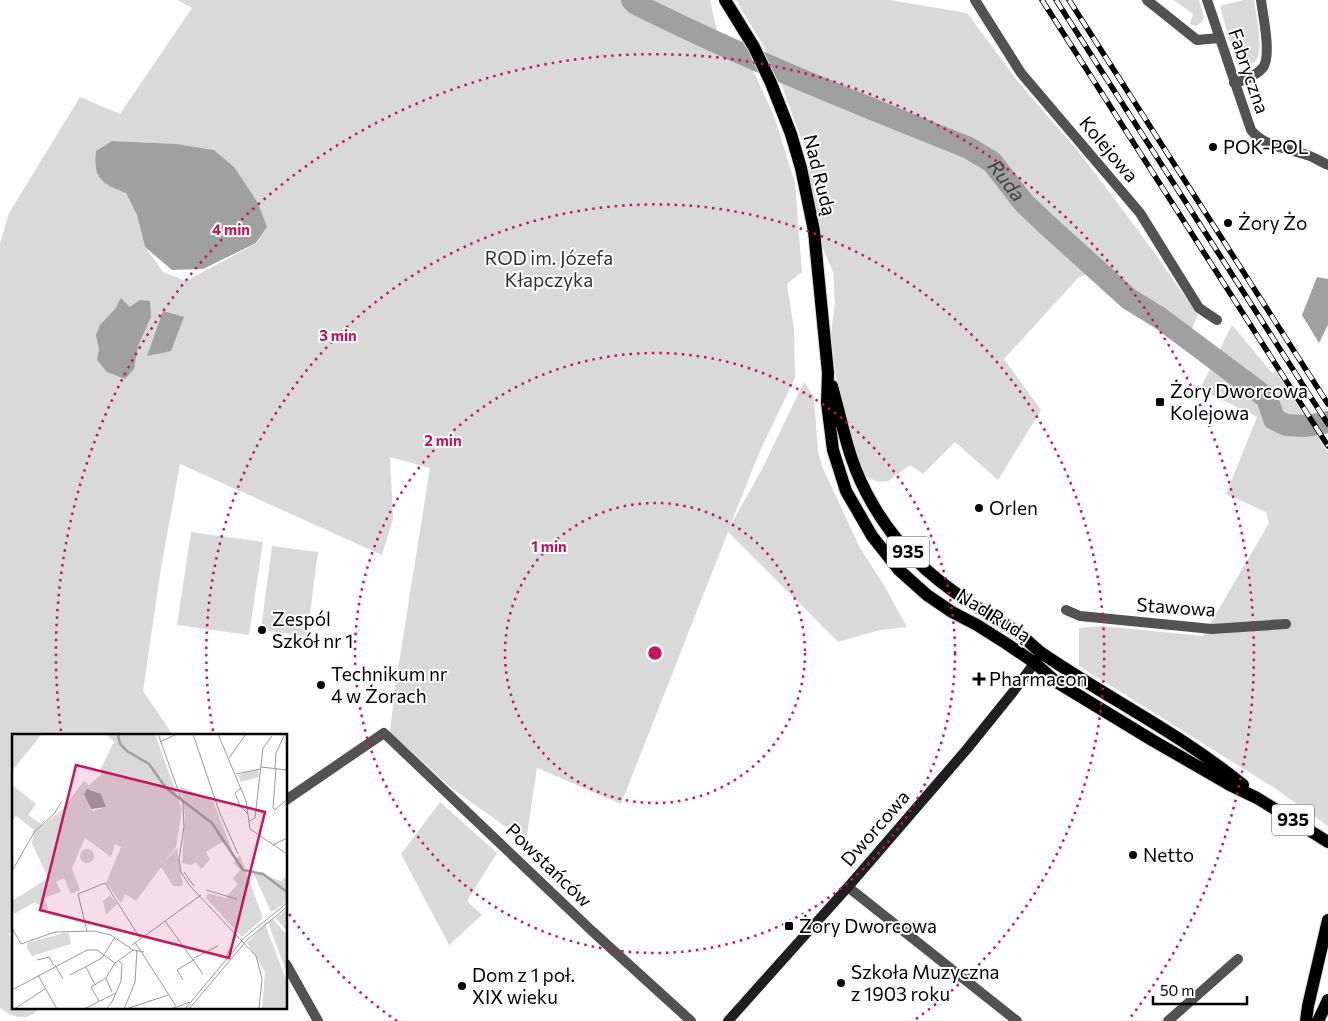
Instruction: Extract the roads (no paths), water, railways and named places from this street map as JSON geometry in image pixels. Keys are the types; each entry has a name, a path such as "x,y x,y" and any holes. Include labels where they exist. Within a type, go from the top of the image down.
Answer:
{"main road":[{"name":"Nad Rudą","path":"725,0 754,47 771,82 796,149 814,231 828,374 829,420 836,462 846,490 876,542 899,570 927,595 952,612 1176,736 1235,779 1257,798 1328,842"},
{"name":"Nad Rudą","path":"828,374 852,464 881,518 904,548 943,584 1015,631 1038,658"},
{"path":"1306,1021 1328,920"},
{"path":"1318,1021 1328,1000"}],"street":[{"name":"Kolejowa","path":"975,0 1021,73 1140,212 1199,308 1217,320"},
{"path":"1146,0 1197,40 1219,38"},
{"name":"Fabryczna","path":"1207,0 1247,121 1255,136 1275,145 1307,155 1328,166"},
{"path":"1234,83 1244,80 1263,68 1267,58 1261,0"},
{"name":"Stawowa","path":"1066,610 1080,616 1212,629 1286,624"},
{"name":"Dworcowa","path":"728,1021 848,887 967,749 1038,658"},
{"name":"Powstańców","path":"288,799 384,733 605,943 691,1021"},
{"path":"848,887 1017,1021"},
{"path":"1168,1021 1238,959"},
{"path":"288,968 318,1021"}],"waterway":[{"name":"Ruda","path":"632,0 636,4 677,24 759,61 969,148 992,162 1024,203 1129,299 1160,318 1267,398 1274,419 1286,425 1306,426 1328,422"}],"railway":[{"path":"1042,0 1328,446"},
{"path":"1056,0 1328,424"},
{"path":"1069,0 1328,404"}],"place":[{"name":"POK-POL","path":"1213,147"},
{"name":"Żory Żo","path":"1228,223"},
{"name":"Żory Dworcowa Kolejowa","path":"1160,402"},
{"name":"Orlen","path":"979,508"},
{"name":"Zespól Szkół nr 1","path":"262,630"},
{"name":"Pharmacon","path":"979,679"},
{"name":"Technikum nr 4 w Żorach","path":"321,685"},
{"name":"Netto","path":"1133,855"},
{"name":"Żory Dworcowa","path":"789,926"},
{"name":"Szkoła Muzyczna z 1903 roku","path":"841,983"},
{"name":"Dom z 1 poł. XIX wieku","path":"462,986"}],"park label":[{"name":"ROD im. Józefa Kłapczyka","path":"549,269"}]}
